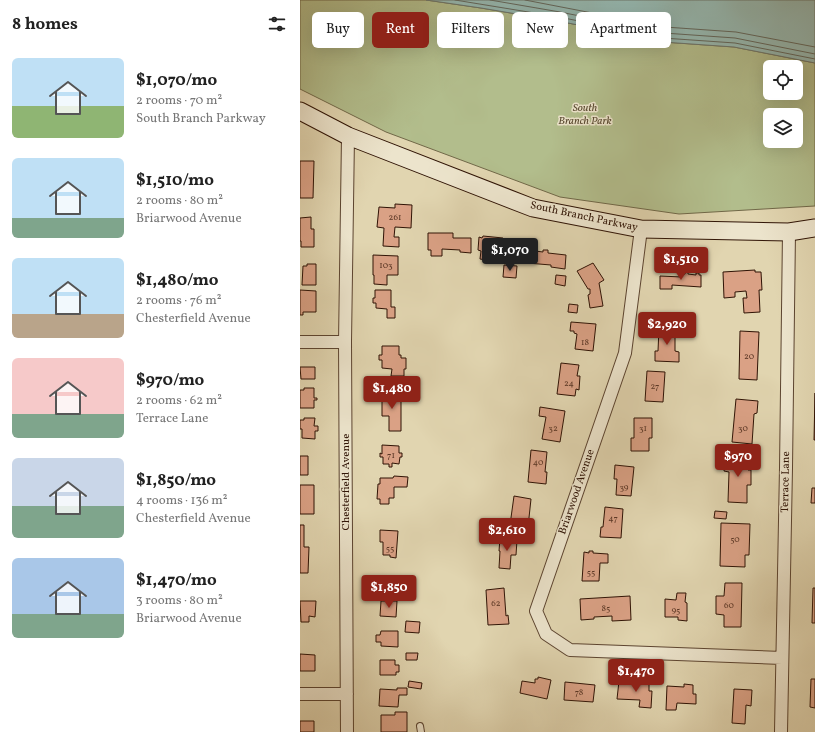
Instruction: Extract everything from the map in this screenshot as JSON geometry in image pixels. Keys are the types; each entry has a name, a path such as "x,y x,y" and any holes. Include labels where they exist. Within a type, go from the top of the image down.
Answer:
{"main road":[{"name":"South Branch Parkway","path":"300,111 348,136 533,208 641,229 789,232 815,228"}],"street":[{"name":"Chesterfield Avenue","path":"347,732 345,342 348,136"},
{"name":"Briarwood Avenue","path":"641,229 625,354 536,611 546,634 570,650 782,658"},
{"name":"Terrace Lane","path":"780,732 789,232"},
{"path":"300,342 345,342"},
{"path":"300,694 347,694"}],"green space":[{"name":"South Branch Park","path":"300,0 426,0 481,8 512,13 512,48 568,48 568,23 576,25 576,48 671,48 671,43 734,47 800,60 763,60 763,100 803,100 803,61 815,63 815,206 679,214 560,197 386,132 300,89"}],"water":[{"path":"426,0 815,0 815,63 734,47 671,43 671,12 576,12 576,25 568,23 568,12 512,12 512,13"}],"building":[{"path":"300,161 314,161 313,198 300,198"},
{"path":"395,204 412,205 411,228 395,227 394,237 399,237 399,247 383,246 384,228 377,227 379,207 395,208"},
{"path":"311,217 311,229 314,229 314,247 301,247 300,218"},
{"path":"428,233 453,233 453,238 471,238 471,253 460,252 460,250 442,249 442,256 431,256 431,250 428,250"},
{"path":"483,236 503,238 503,242 509,243 508,255 499,254 498,262 480,259 481,251 478,250 479,237 482,238"},
{"path":"531,248 535,249 535,251 543,252 543,250 548,250 548,253 566,255 565,269 551,267 551,265 527,263 528,251 531,251"},
{"path":"373,255 398,256 398,275 387,275 387,285 374,284"},
{"path":"593,263 604,280 599,283 603,306 590,308 588,295 590,294 590,289 588,289 577,271"},
{"path":"307,264 316,264 316,285 302,285 303,266 307,266"},
{"path":"504,265 517,266 516,278 503,277"},
{"path":"755,270 755,272 761,272 762,290 759,290 760,312 744,313 743,298 747,298 746,291 735,292 735,297 724,298 723,272"},
{"path":"685,272 696,275 696,273 699,273 699,275 701,275 701,287 672,285 672,289 660,289 660,276 682,277 682,274 685,274"},
{"path":"556,275 566,276 565,286 555,284"},
{"path":"300,290 316,291 316,312 303,312 303,315 300,315"},
{"path":"375,290 391,290 391,307 395,307 395,318 387,318 387,309 376,308 376,303 373,303 373,298 375,298"},
{"path":"569,304 578,305 577,313 568,312"},
{"path":"571,322 596,324 593,351 575,349 577,334 574,333 574,331 570,331"},
{"path":"659,328 675,328 675,351 679,352 679,362 655,361 655,351 658,351"},
{"path":"740,331 759,332 757,380 739,379"},
{"path":"382,346 399,346 399,355 401,355 401,358 406,358 406,369 404,369 404,376 391,376 392,369 382,368 382,360 379,360 379,355 382,355"},
{"path":"561,363 579,365 577,376 580,376 579,390 576,389 575,396 557,394"},
{"path":"300,367 315,367 315,379 301,379"},
{"path":"647,371 665,372 663,402 645,401"},
{"path":"304,388 314,388 314,398 317,398 317,400 314,400 314,408 300,408 300,390 304,390"},
{"path":"382,392 401,392 401,431 389,431 389,416 382,416"},
{"path":"815,393 815,440 814,440"},
{"path":"736,399 758,401 757,413 754,414 752,444 732,442"},
{"path":"540,407 565,411 560,442 542,439 546,417 539,416"},
{"path":"304,418 315,418 314,426 318,426 318,431 315,431 315,439 302,438 300,420 304,420"},
{"path":"634,418 652,418 652,438 649,438 649,451 631,451 631,438 634,438"},
{"path":"382,445 399,446 399,453 402,453 402,457 400,457 399,464 392,463 392,467 389,467 389,464 383,464 383,457 380,457 380,453 382,454"},
{"path":"531,450 547,452 545,472 547,472 546,484 528,482"},
{"path":"300,456 308,456 308,475 300,475"},
{"path":"725,456 748,457 748,470 751,470 751,485 747,485 747,503 728,502 729,472 724,471"},
{"path":"615,465 634,467 631,496 616,495 617,479 614,479"},
{"path":"394,476 408,477 407,487 394,487 394,498 389,498 389,504 380,504 380,499 377,499 380,478 393,478"},
{"path":"300,485 314,485 314,514 300,514"},
{"path":"812,488 815,488 815,503 811,503"},
{"path":"514,496 531,499 528,527 510,525"},
{"path":"605,507 623,509 621,538 600,537 601,527 603,527"},
{"path":"715,511 727,512 726,519 714,518"},
{"path":"721,523 750,524 749,555 745,555 745,567 720,566"},
{"path":"300,525 304,525 304,547 309,547 308,573 300,573"},
{"path":"380,530 398,531 396,558 390,557 390,555 383,555 383,542 380,542"},
{"path":"500,538 517,540 516,555 511,555 510,569 499,568"},
{"path":"589,551 593,551 593,553 608,554 608,563 600,563 599,581 582,581 584,552 589,553"},
{"path":"725,583 742,583 741,627 724,627 724,615 716,614 716,596 724,596"},
{"path":"504,588 506,616 508,615 509,624 488,625 486,590"},
{"path":"813,588 815,588 815,623 812,623"},
{"path":"677,593 686,593 685,602 687,603 687,621 678,620 678,617 665,617 665,599 676,600"},
{"path":"630,596 631,620 612,621 612,616 594,617 594,619 581,620 580,599"},
{"path":"300,601 316,601 315,617 309,616 309,622 301,622"},
{"path":"381,601 397,601 396,617 380,616"},
{"path":"406,621 420,622 419,633 405,632"},
{"path":"381,631 398,631 398,647 381,646 381,642 376,642 376,635 380,635"},
{"path":"406,653 418,653 417,660 406,660"},
{"path":"300,654 315,655 315,671 300,671"},
{"path":"380,660 395,660 395,665 399,665 399,672 396,672 396,675 380,675"},
{"path":"538,677 551,680 547,699 520,693 522,681 535,683 535,679 538,679"},
{"path":"811,679 815,679 815,708 810,707"},
{"path":"409,681 422,683 421,689 408,687"},
{"path":"619,681 649,683 649,691 652,691 651,708 639,707 640,700 617,699"},
{"path":"565,682 595,685 593,702 564,700"},
{"path":"684,684 693,685 693,694 696,694 696,704 677,703 676,710 666,710 667,686 684,687"},
{"path":"397,688 407,688 407,695 399,695 398,707 379,706 380,689 397,690"},
{"path":"734,689 752,690 751,706 746,705 745,724 732,723"},
{"path":"395,712 407,712 407,732 381,732 381,715 395,715"},
{"path":"300,721 314,721 314,732 300,732"}]}
